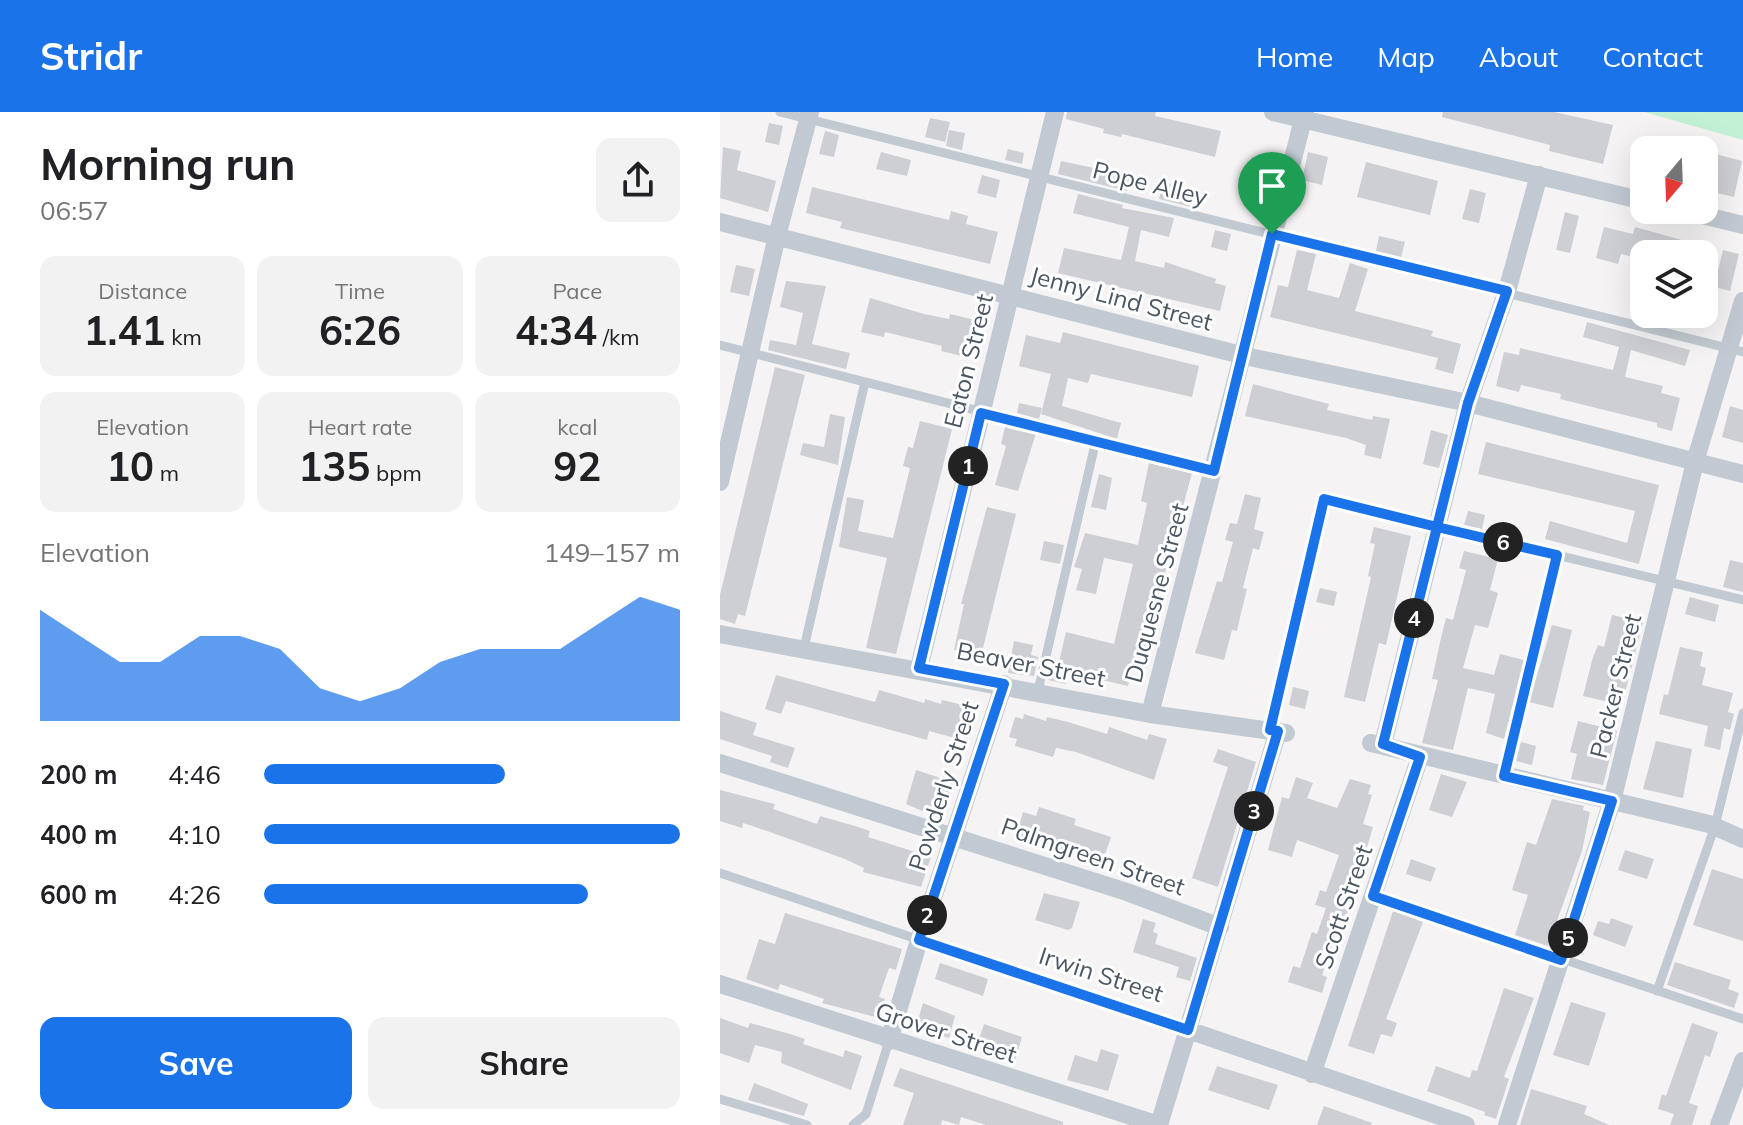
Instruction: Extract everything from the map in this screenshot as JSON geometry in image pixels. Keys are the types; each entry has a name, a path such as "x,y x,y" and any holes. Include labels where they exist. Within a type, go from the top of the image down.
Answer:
{"street":[{"name":"Eaton Street","path":"919,668 1055,112"},
{"path":"1273,112 1304,116 1630,198"},
{"path":"720,482 777,236 809,115"},
{"name":"Duquesne Street","path":"1150,714 1245,356 1272,234 1304,116"},
{"path":"1539,175 1507,291 1468,403 1377,744 1420,757 1715,826 1743,839"},
{"path":"1718,219 1743,225"},
{"name":"Jenny Lind Street","path":"720,222 1245,356 1468,403 1743,474"},
{"name":"Packer Street","path":"1507,1125 1612,801 1695,462 1736,350 1743,301"},
{"name":"Beaver Street","path":"720,634 919,668 1150,714 1278,731"},
{"name":"Powderly Street","path":"889,1041 919,940 1004,684"},
{"path":"1159,1125 1278,731"},
{"name":"Scott Street","path":"1312,1074 1420,757"},
{"name":"Palmgreen Street","path":"720,763 1127,892 1220,927"},
{"name":"Grover Street","path":"720,984 889,1041 1159,1125"},
{"name":"Irwin Street","path":"1188,1030 1466,1125"},
{"path":"1719,1125 1743,1061"}],"lane":[{"name":"Pope Alley","path":"780,112 809,115 1039,178 1507,291 1736,350"},
{"path":"720,345 1214,471"},
{"path":"804,648 865,382"},
{"path":"1038,691 1096,440"},
{"path":"1278,731 1324,499 1743,600"},
{"path":"1504,776 1557,555"},
{"path":"1657,991 1715,826 1743,713"},
{"name":"Irwin Street","path":"720,873 1188,1030"},
{"path":"1373,896 1743,1019"},
{"path":"853,1125 866,1114 889,1041"},
{"path":"720,1099 807,1125"}],"green space":[{"path":"1644,112 1743,112 1743,140"}],"building":[{"path":"1067,112 1156,112 1155,116 1221,131 1215,157 1122,134 1121,137 1103,133 1104,129 1066,119"},
{"path":"1443,112 1554,112 1613,125 1603,164 1549,151 1550,145 1442,117"},
{"path":"930,118 950,122 945,142 925,137"},
{"path":"769,123 783,126 779,145 765,142"},
{"path":"949,130 965,133 962,150 946,146"},
{"path":"825,131 839,135 834,157 819,154"},
{"path":"723,147 741,151 737,170 776,181 768,212 720,198"},
{"path":"1008,149 1024,153 1022,164 1005,160"},
{"path":"881,152 911,160 907,176 876,169"},
{"path":"1308,152 1328,157 1322,185 1302,180"},
{"path":"1718,155 1742,161 1734,197 1718,193"},
{"path":"1061,161 1131,176 1127,191 1058,174"},
{"path":"1366,162 1438,181 1430,215 1357,197"},
{"path":"982,175 1000,180 996,198 977,193"},
{"path":"1163,182 1203,193 1199,209 1159,199"},
{"path":"812,187 949,220 951,211 968,216 966,224 998,232 990,264 840,228 842,222 806,213"},
{"path":"1470,189 1486,193 1479,223 1462,219"},
{"path":"1078,194 1123,205 1122,208 1174,218 1169,237 1141,230 1135,261 1164,268 1165,262 1216,279 1215,283 1226,286 1220,311 1058,273 1064,248 1121,260 1129,227 1073,213"},
{"path":"1565,212 1579,216 1570,253 1556,250"},
{"path":"1604,227 1633,234 1635,227 1682,240 1630,240 1630,256 1621,254 1618,264 1596,258"},
{"path":"1215,230 1231,234 1227,251 1211,247"},
{"path":"1379,236 1405,242 1401,257 1376,251"},
{"path":"1297,250 1316,254 1307,290 1339,298 1350,263 1368,269 1355,311 1433,331 1431,336 1461,344 1453,374 1435,369 1438,358 1270,317 1278,285 1288,287"},
{"path":"1723,250 1739,254 1730,291 1718,288"},
{"path":"736,265 755,269 749,296 730,292"},
{"path":"786,281 826,286 812,344 850,353 846,369 768,350 770,340 796,345 803,313 780,307"},
{"path":"870,298 924,314 949,319 950,314 979,321 970,358 941,351 942,346 885,332 884,337 861,332"},
{"path":"1587,322 1690,350 1685,366 1631,350 1625,377 1663,386 1661,393 1680,398 1672,431 1657,427 1657,423 1560,399 1561,394 1521,385 1519,392 1496,386 1504,352 1519,355 1520,348 1613,370 1619,347 1583,337"},
{"path":"1063,332 1199,366 1192,397 1091,374 1088,383 1068,378 1062,406 1121,423 1117,439 1041,414 1051,374 1019,366 1026,335 1060,343"},
{"path":"775,367 805,375 745,616 738,614 735,624 720,619 720,595"},
{"path":"1253,384 1329,404 1327,410 1372,420 1373,416 1390,419 1381,459 1364,455 1366,445 1346,438 1245,416"},
{"path":"1019,403 1042,408 1039,419 1017,413"},
{"path":"1730,406 1743,410 1743,443 1722,437"},
{"path":"830,414 845,417 838,465 800,455 803,443 824,447"},
{"path":"920,421 952,429 896,654 866,648 887,558 839,547 847,497 864,500 858,531 893,538 910,468 903,466 908,447 913,448"},
{"path":"1005,427 1036,433 1018,491 995,485 1006,446 1001,444"},
{"path":"1431,430 1448,435 1439,468 1423,464"},
{"path":"1486,442 1659,485 1639,564 1545,539 1550,521 1627,543 1635,511 1478,474"},
{"path":"1149,463 1192,473 1139,670 1132,668 1128,686 1069,672 1066,684 1048,680 1053,660 1059,662 1066,632 1114,644 1133,564 1104,558 1096,594 1076,590 1082,569 1074,567 1085,533 1138,545 1147,503 1141,501"},
{"path":"1099,474 1112,478 1106,510 1091,507"},
{"path":"1245,494 1261,498 1254,529 1264,532 1259,550 1253,548 1237,631 1232,630 1224,660 1195,653 1217,581 1222,582 1233,542 1225,540 1230,523 1237,524"},
{"path":"987,507 1016,514 981,656 954,650 964,604 961,604"},
{"path":"1468,511 1485,515 1482,529 1464,525"},
{"path":"1374,527 1411,536 1386,645 1379,643 1365,702 1344,697 1371,577 1368,576 1375,544 1370,543"},
{"path":"1044,541 1064,545 1060,564 1040,560"},
{"path":"1464,551 1498,559 1490,590 1498,593 1488,628 1475,625 1463,668 1494,675 1500,654 1524,660 1504,739 1486,733 1495,694 1468,688 1453,750 1422,743 1438,680 1432,679 1446,618 1453,620 1466,570 1459,568"},
{"path":"1730,560 1743,563 1743,592 1723,587"},
{"path":"1320,588 1337,592 1334,606 1316,602"},
{"path":"1690,597 1719,605 1715,622 1685,614"},
{"path":"1612,615 1643,622 1622,705 1583,696 1593,657 1598,645 1604,647"},
{"path":"1552,625 1572,630 1553,708 1529,702"},
{"path":"1014,641 1033,645 1031,655 1038,657 1034,676 1008,673"},
{"path":"1680,647 1703,652 1700,666 1706,668 1702,685 1733,693 1728,712 1734,714 1730,730 1724,728 1720,750 1704,746 1708,726 1659,714 1664,694 1668,695"},
{"path":"776,675 875,702 879,690 924,703 925,699 941,704 942,700 976,708 966,741 929,731 927,740 786,701 781,714 765,709"},
{"path":"1293,687 1309,691 1305,709 1289,705"},
{"path":"720,711 757,723 753,735 795,748 788,768 770,762 772,756 720,739"},
{"path":"1024,714 1046,721 1047,717 1068,722 1107,734 1109,727 1147,740 1149,734 1167,739 1154,780 1076,752 1056,748 1053,757 1015,746 1017,739 1009,737 1015,717 1023,719"},
{"path":"1578,721 1617,731 1603,785 1571,779 1577,754 1570,752"},
{"path":"1656,741 1692,749 1683,798 1643,789"},
{"path":"1521,742 1536,746 1532,765 1516,761"},
{"path":"1218,749 1256,762 1218,887 1192,878 1228,767 1213,762"},
{"path":"916,770 953,782 941,819 906,804"},
{"path":"1441,774 1467,782 1452,817 1429,810"},
{"path":"1296,777 1313,783 1307,798 1337,808 1350,779 1371,785 1368,794 1372,795 1363,824 1373,827 1340,937 1335,936 1322,975 1327,977 1322,993 1288,982 1293,966 1300,968 1312,932 1317,934 1326,908 1315,905 1320,890 1326,892 1339,855 1297,840 1292,857 1268,850 1282,797 1289,799"},
{"path":"720,790 775,804 773,809 817,824 820,816 855,826 870,831 868,837 931,857 921,887 863,872 864,868 845,859 743,823 742,828 720,821"},
{"path":"1552,799 1584,806 1583,810 1590,812 1582,851 1548,946 1515,935 1528,895 1512,890 1527,842 1536,845"},
{"path":"1039,807 1076,819 1074,825 1111,837 1102,863 1016,837 1023,812 1036,816"},
{"path":"1625,850 1654,859 1647,879 1618,870"},
{"path":"1411,859 1436,868 1431,882 1406,874"},
{"path":"1712,869 1743,879 1743,941 1693,925"},
{"path":"1044,893 1080,902 1072,928 1068,930 1035,920"},
{"path":"1393,911 1423,922 1386,1019 1397,1023 1392,1037 1381,1034 1374,1054 1348,1046"},
{"path":"785,913 902,949 896,970 889,968 879,997 885,999 879,1018 822,1003 824,999 780,984 778,990 746,979 759,939 775,944"},
{"path":"1611,918 1633,926 1625,947 1593,935 1598,921 1609,924"},
{"path":"1143,919 1156,923 1153,932 1158,934 1155,944 1197,958 1190,981 1176,977 1179,967 1133,952"},
{"path":"1675,962 1731,980 1728,989 1739,993 1734,1008 1667,985"},
{"path":"940,963 988,979 983,996 935,979"},
{"path":"1504,988 1534,998 1504,1077 1509,1079 1496,1119 1427,1091 1436,1066 1470,1078 1472,1070 1477,1071"},
{"path":"1571,1002 1606,1013 1589,1066 1553,1055"},
{"path":"923,1003 955,1016 949,1038 916,1027"},
{"path":"720,1018 748,1028 750,1023 790,1034 805,1039 803,1044 843,1057 845,1050 862,1056 851,1090 781,1063 782,1052 755,1045 749,1063 720,1053"},
{"path":"1692,1023 1718,1032 1710,1057 1705,1055 1689,1103 1698,1106 1692,1125 1670,1125 1674,1114 1658,1109 1662,1094 1666,1096"},
{"path":"984,1024 1022,1037 1015,1060 976,1048"},
{"path":"1101,1049 1119,1055 1108,1091 1067,1080 1075,1055 1097,1062"},
{"path":"1217,1066 1278,1085 1269,1110 1208,1090"},
{"path":"900,1068 1063,1122 1063,1125 986,1125 961,1117 959,1125 942,1120 941,1125 903,1125 914,1093 893,1086"},
{"path":"754,1083 808,1104 804,1116 748,1100"},
{"path":"1531,1089 1587,1106 1584,1114 1609,1125 1520,1125"},
{"path":"1324,1106 1372,1123 1317,1125"}],"route":[{"path":"1272,234 1245,356 1214,471 981,413 919,668 1004,684 919,940 1188,1030 1278,731 1270,730 1324,499 1437,527 1383,744 1420,757 1373,896 1561,960 1612,801 1504,776 1557,555 1437,527 1468,403 1507,291 1272,234"}]}
